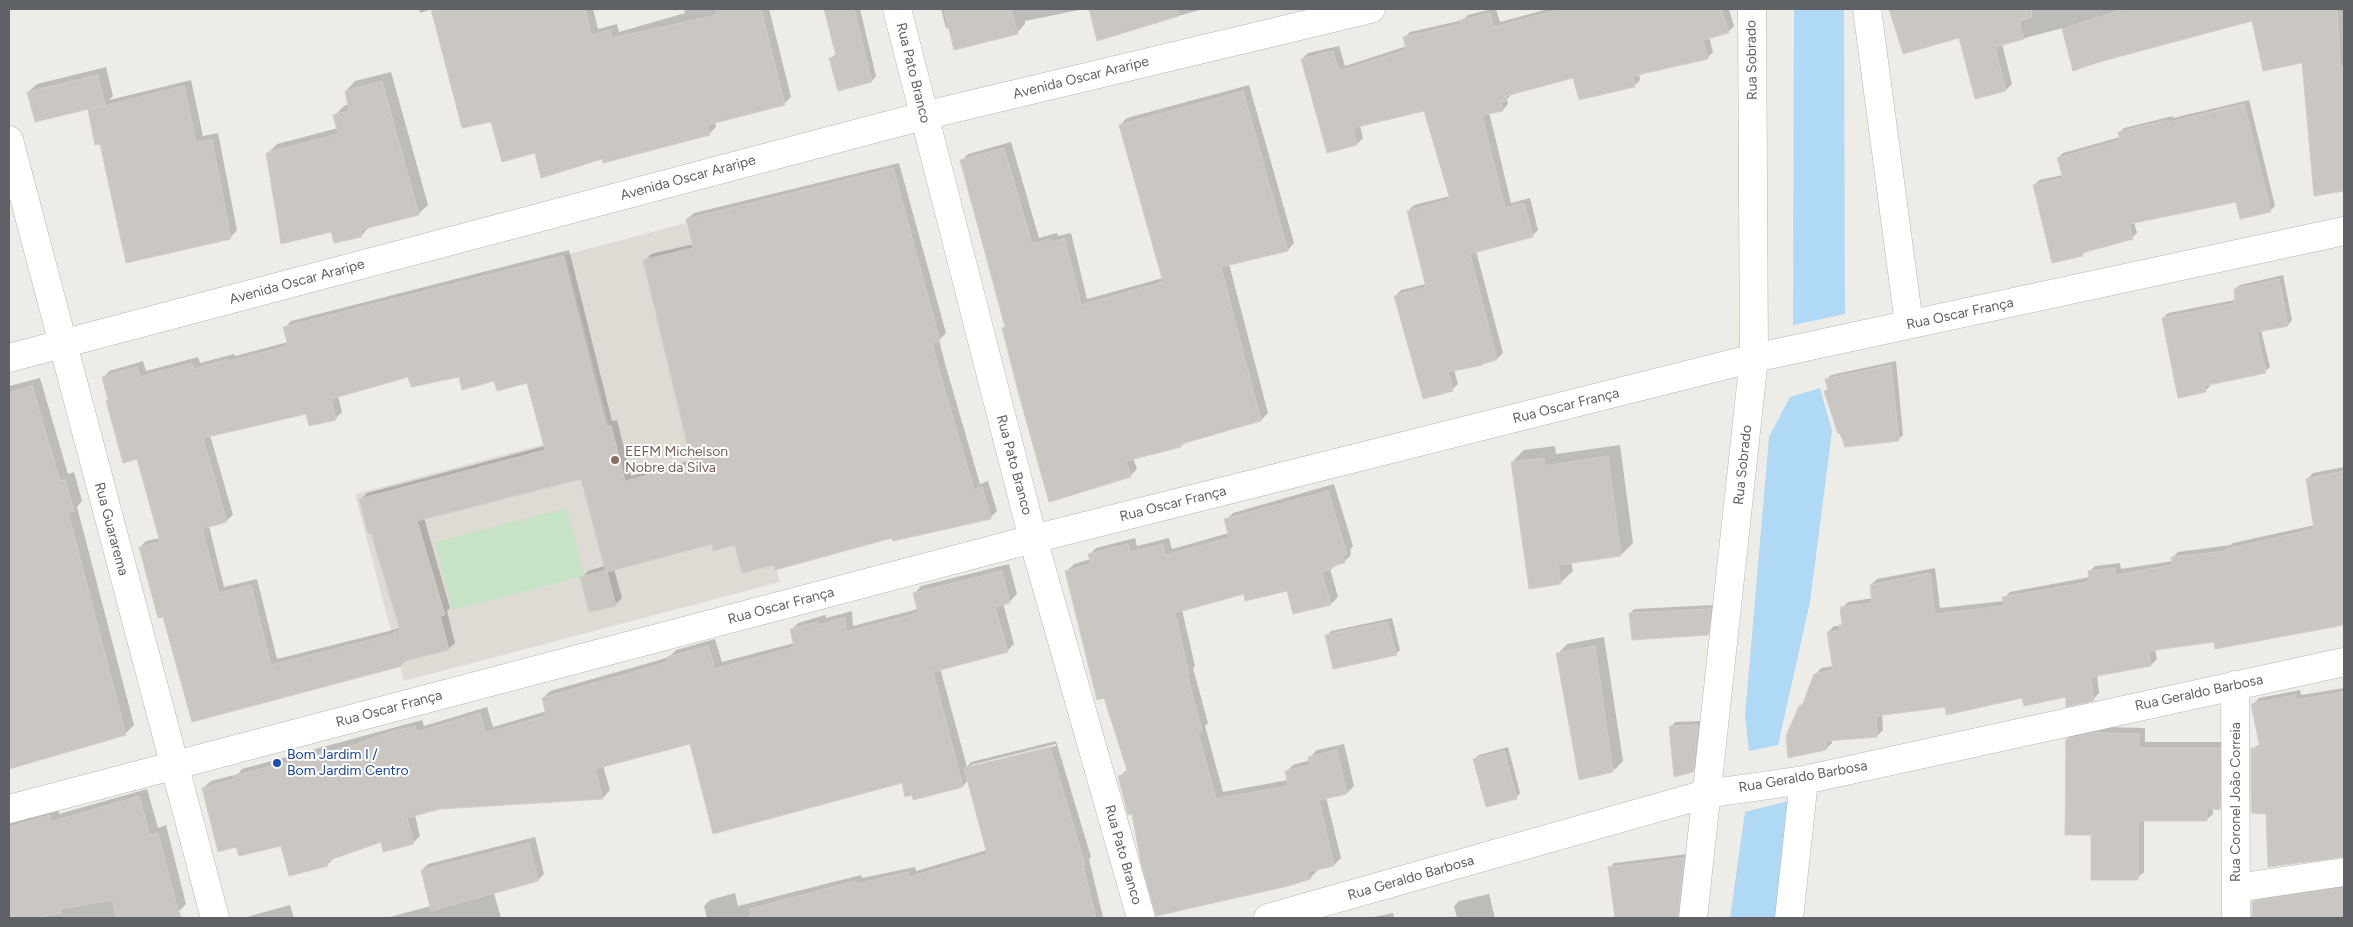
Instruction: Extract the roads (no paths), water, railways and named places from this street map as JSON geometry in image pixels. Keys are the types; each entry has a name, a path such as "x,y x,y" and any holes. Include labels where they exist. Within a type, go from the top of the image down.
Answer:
{"street":[{"name":"Rua Pato Branco","path":"897,9 1033,539 1141,918"},
{"name":"Avenida Oscar Araripe","path":"9,358 923,116 1371,9"},
{"name":"Rua Sobrado","path":"1693,918 1754,358 1752,9"},
{"path":"1867,9 1909,324"},
{"name":"Rua Guararema","path":"9,140 61,344 215,918"},
{"name":"Rua Oscar França","path":"9,809 1033,539 1754,358 2344,231"},
{"name":"Rua Geraldo Barbosa","path":"1268,918 1706,794 1804,780 2344,662"},
{"name":"Rua Coronel João Correia","path":"2235,685 2236,918"},
{"path":"1789,918 1804,780"},
{"path":"2236,888 2344,872"}],"water":[{"path":"1794,9 1844,9 1845,314 1793,325"},
{"path":"1820,388 1832,431 1810,602 1778,745 1749,751 1745,716 1769,437 1790,397"},
{"path":"1792,800 1782,918 1730,918 1745,812"}],"place":[{"name":"EEFM Michelson Nobre da Silva","path":"615,460"},
{"name":"Bom Jardim I / Bom Jardim Centro","path":"277,763"}]}
